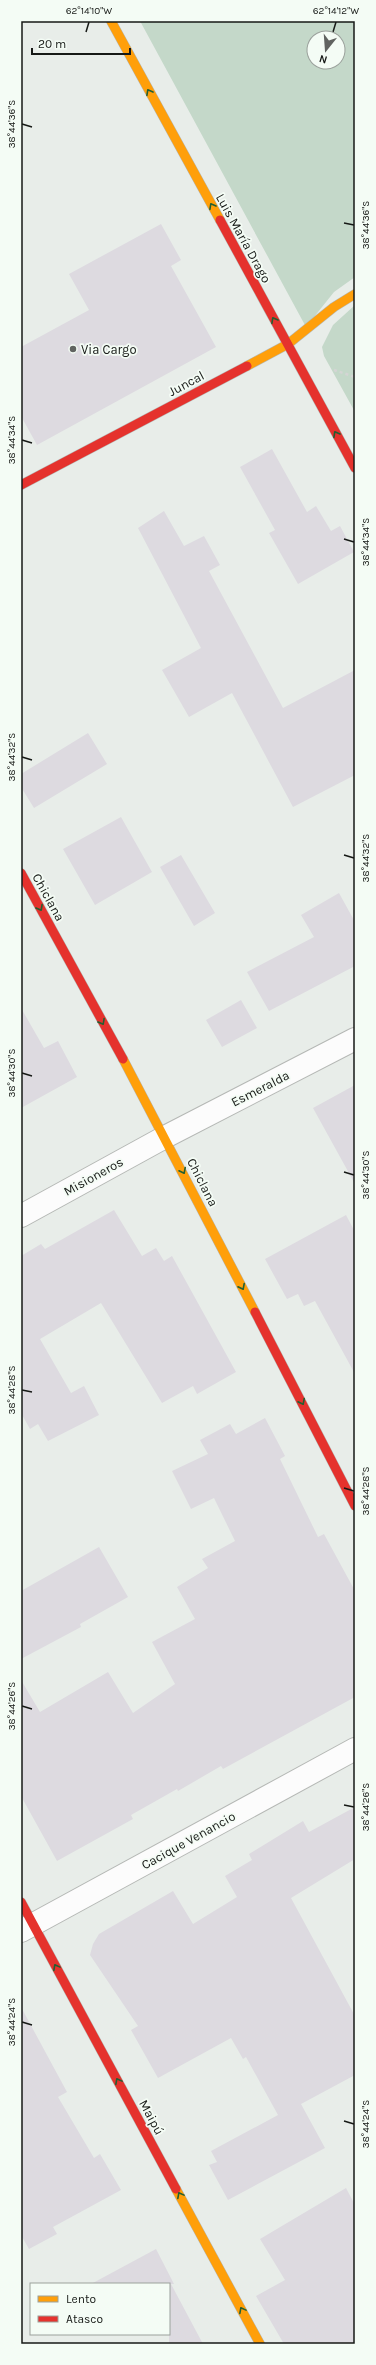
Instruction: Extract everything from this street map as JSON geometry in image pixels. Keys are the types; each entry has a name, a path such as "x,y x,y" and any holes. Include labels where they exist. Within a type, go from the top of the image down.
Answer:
{"street":[{"name":"Luis María Drago","path":"111,21 355,468"},
{"name":"Juncal","path":"21,485 288,344 334,307 355,294"},
{"name":"Chiclana","path":"21,873 165,1137 355,1506"},
{"name":"Esmeralda","path":"165,1137 355,1039"},
{"name":"Misioneros","path":"21,1216 165,1137"},
{"name":"Cacique Venancio","path":"27,1928 355,1749"},
{"name":"Maipú","path":"21,1902 27,1928 260,2344"}],"green space":[{"path":"140,21 355,21 355,277 334,292 306,327"},
{"path":"355,305 355,412 324,356 322,347 333,325"}],"building":[{"path":"161,224 181,260 171,266 216,347 37,445 21,416 21,347 89,310 69,274"},
{"path":"272,449 307,512 316,506 331,531 340,526 354,552 298,584 269,533 275,530 240,467"},
{"path":"164,511 184,546 204,536 220,565 209,571 283,708 355,670 355,775 293,807 232,693 189,717 162,670 201,648 138,528"},
{"path":"88,733 107,764 34,808 21,787 21,774"},
{"path":"121,817 152,872 95,905 63,849"},
{"path":"181,855 215,913 194,926 160,867"},
{"path":"339,893 355,922 355,966 269,1011 247,972 314,937 301,915"},
{"path":"241,1000 257,1028 222,1047 206,1020"},
{"path":"21,1008 44,1048 58,1041 77,1077 21,1108"},
{"path":"355,1085 355,1184 313,1108"},
{"path":"114,1210 142,1256 156,1248 164,1261 172,1256 236,1372 197,1394 193,1386 162,1403 101,1303 40,1339 71,1393 84,1386 99,1415 48,1441 38,1424 30,1429 21,1413 21,1256 41,1244 45,1249"},
{"path":"346,1215 355,1232 355,1374 315,1301 304,1306 298,1294 287,1299 265,1259"},
{"path":"265,1418 285,1456 280,1459 318,1537 324,1534 355,1591 355,1697 223,1769 221,1766 178,1791 177,1789 131,1815 133,1819 57,1861 21,1796 21,1680 40,1712 108,1672 133,1713 175,1684 152,1642 195,1619 177,1587 208,1568 202,1559 235,1541 214,1498 191,1509 172,1471 208,1454 200,1440 230,1424 236,1434"},
{"path":"99,1547 128,1597 80,1624 81,1627 21,1659 21,1591"},
{"path":"355,1807 355,1859 291,1898 355,2016 355,2075 301,2104 325,2148 228,2200 209,2165 217,2162 211,2151 278,2115 246,2057 243,2059 231,2038 158,2078 131,2030 138,2026 90,1955 93,1944 99,1934 173,1891 193,1924 237,1897 225,1876 252,1860 249,1854 303,1821 309,1832"},
{"path":"21,2007 67,2092 58,2097 94,2158 100,2154 121,2190 53,2227 57,2234 29,2249 21,2235"},
{"path":"346,2188 355,2205 355,2344 284,2344 256,2296 285,2280 260,2239"},
{"path":"156,2249 174,2284 171,2284 203,2344 169,2344 170,2283 93,2283"}],"traffic: slow":[{"path":"111,21 220,220"},
{"path":"247,366 288,344 334,307 355,294"},
{"path":"123,1059 255,1312"},
{"path":"176,2189 260,2344"}],"traffic: jam":[{"path":"220,220 355,468"},
{"path":"21,485 247,366"},
{"path":"21,873 123,1059"},
{"path":"255,1312 355,1506"},
{"path":"21,1902 176,2189"}],"place":[{"name":"Via Cargo","path":"73,349"}]}
